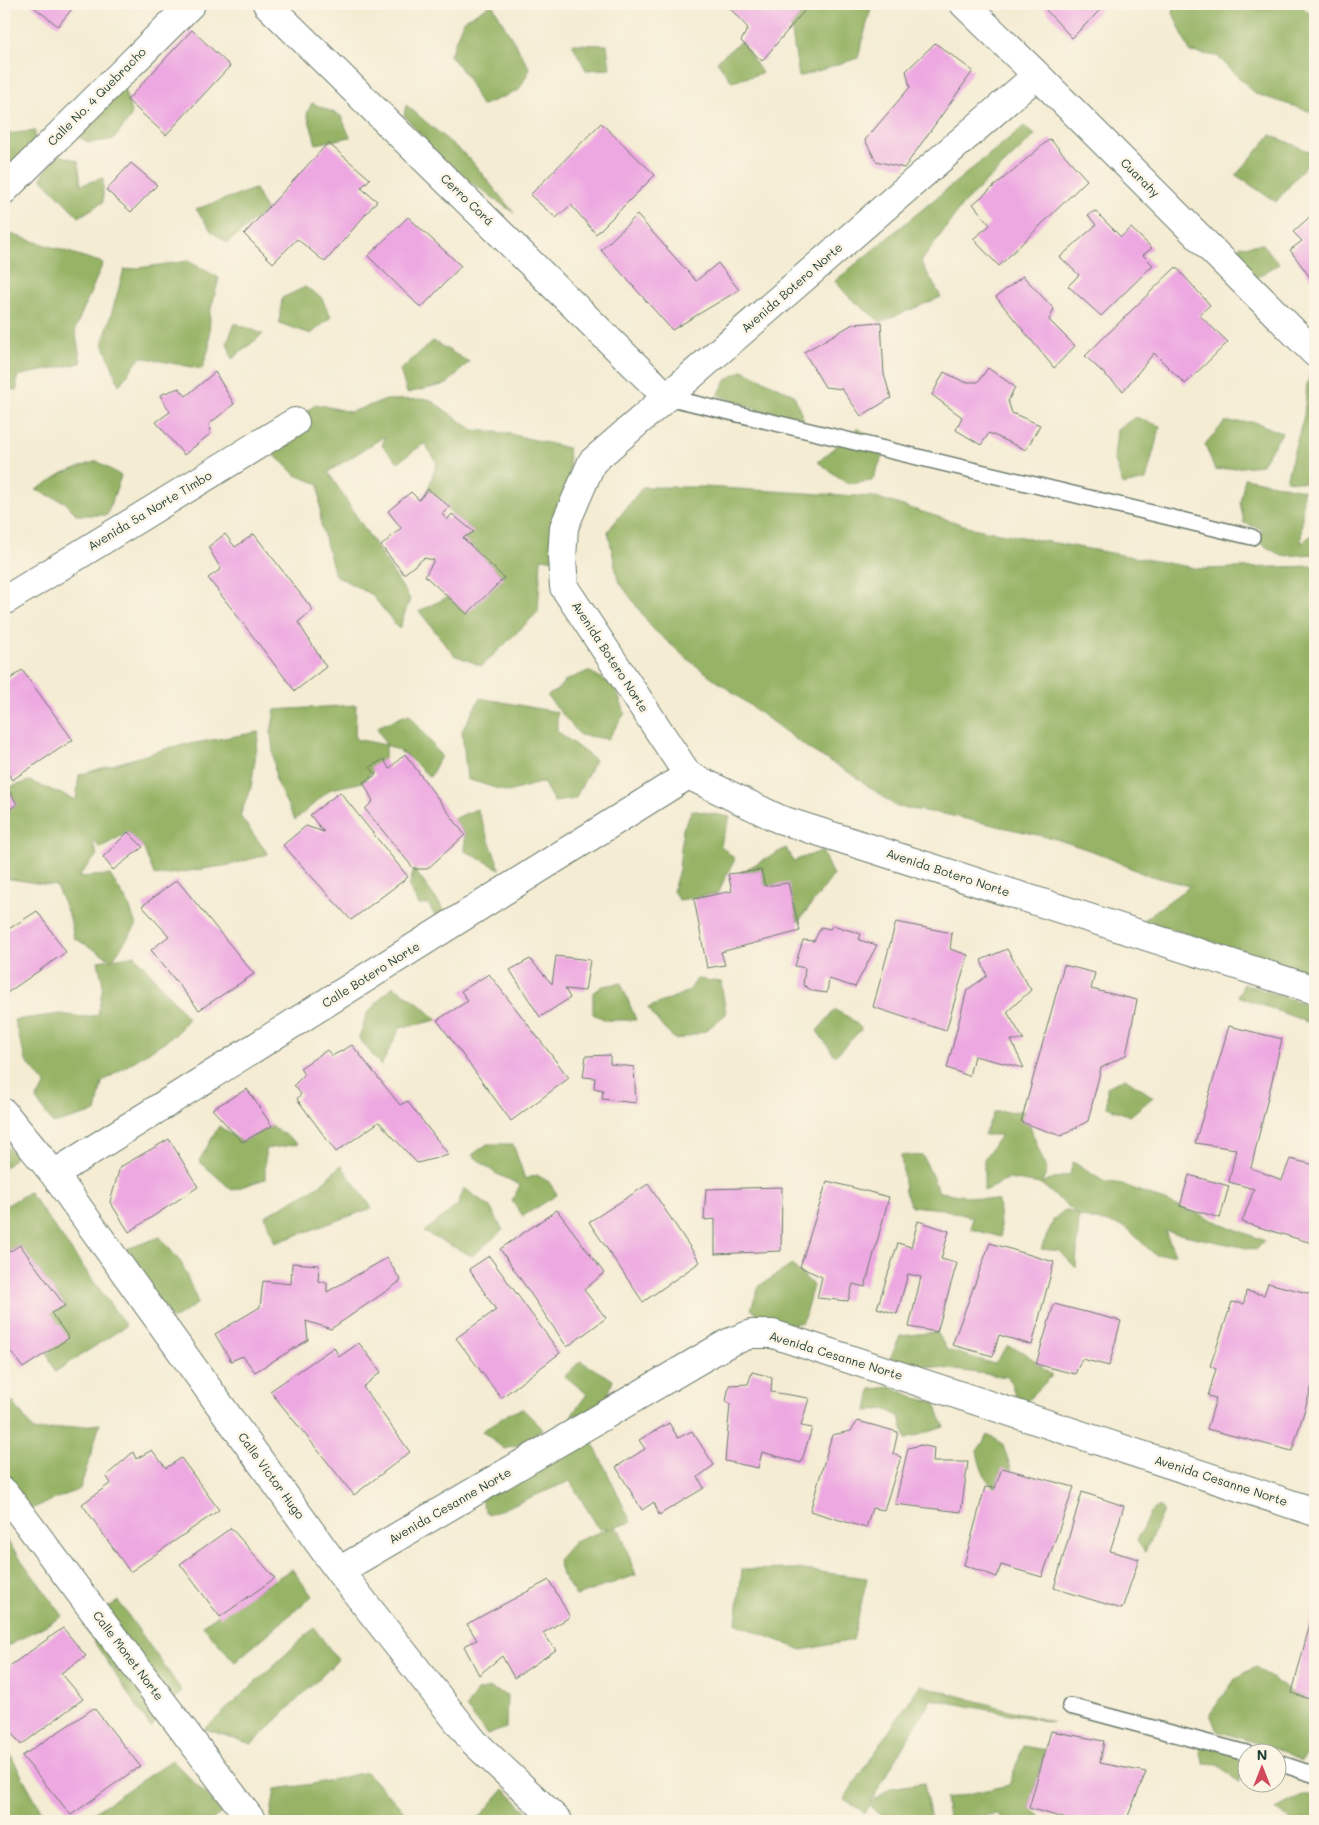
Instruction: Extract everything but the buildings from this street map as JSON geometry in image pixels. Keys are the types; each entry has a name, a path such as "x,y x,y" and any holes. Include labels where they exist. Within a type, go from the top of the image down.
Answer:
{"street":[{"name":"Calle No. 4 Quebracho","path":"4,190 191,4"},
{"name":"Cerro Corá","path":"267,4 667,397"},
{"name":"Cuarahy","path":"964,4 1038,75 1315,353"},
{"name":"Avenida Botero Norte","path":"1038,75 592,462 564,527 562,558 564,587 688,775 779,819 1315,990"},
{"name":"Avenida 5a Norte Timbo","path":"4,601 295,422"},
{"name":"Calle Botero Norte","path":"54,1174 688,775"},
{"name":"Calle Victor Hugo","path":"4,1113 54,1174 339,1571 474,1742 558,1821"},
{"name":"Avenida Cesanne Norte","path":"339,1571 728,1343 751,1334 773,1334 1315,1512"},
{"name":"Calle Monet Norte","path":"4,1492 252,1821"}],"lane":[{"path":"667,397 1252,537"},
{"path":"1070,1706 1236,1750"},
{"path":"1286,1765 1315,1775"}],"green space":[{"path":"492,4 530,69 519,90 481,106 467,77 450,55 463,21"},
{"path":"810,4 872,4 858,58 799,77 791,27"},
{"path":"1175,4 1299,4 1315,18 1315,113 1256,94 1217,56 1190,52 1173,13"},
{"path":"741,41 762,73 732,82 717,61"},
{"path":"572,44 607,45 610,69 586,70"},
{"path":"123,86 132,115 114,139 89,143 72,133"},
{"path":"312,103 341,116 350,137 316,144 307,113"},
{"path":"406,105 470,159 514,213 471,182 458,179 404,115"},
{"path":"1024,126 1035,135 963,204 921,262 941,297 881,322 849,297 835,281"},
{"path":"35,131 33,159 4,182 4,134"},
{"path":"1271,135 1315,154 1276,202 1236,175"},
{"path":"57,154 78,161 81,185 103,178 103,202 79,217 41,178"},
{"path":"255,189 266,210 228,243 212,232 196,209"},
{"path":"4,232 103,263 75,329 81,363 17,376 17,391 4,387"},
{"path":"1263,244 1279,264 1255,278 1230,256 1240,246"},
{"path":"188,261 219,278 210,313 209,348 202,369 141,357 119,385 103,343 124,270"},
{"path":"305,287 321,297 331,317 311,334 279,323 282,298"},
{"path":"235,323 263,334 232,359 227,342"},
{"path":"433,341 469,362 447,384 407,393 400,370"},
{"path":"1315,355 1315,484 1286,480 1304,416 1307,385"},
{"path":"743,370 794,395 804,420 780,418 718,395 727,379"},
{"path":"429,399 473,430 506,433 568,448 571,488 556,560 541,558 538,612 482,666 454,655 419,611 448,597 467,613 504,578 463,538 474,531 452,514 428,489 437,463 425,443 398,462 382,446 385,436 328,472 410,599 399,629 372,595 335,575 321,525 319,484 296,475 270,451 295,422 316,404 350,412 386,400"},
{"path":"1135,417 1160,426 1146,480 1123,485 1114,458 1117,430"},
{"path":"1225,422 1255,422 1282,433 1261,465 1215,470 1205,444"},
{"path":"858,428 886,448 872,481 848,484 818,462"},
{"path":"97,461 121,476 107,515 77,515 65,502 36,490 63,473"},
{"path":"1245,478 1303,490 1301,543 1315,533 1315,554 1282,556 1260,543 1262,529 1244,523 1240,502"},
{"path":"643,487 704,487 874,497 977,529 1200,569 1315,566 1315,974 1143,920 1190,886 1144,874 1098,853 1056,839 944,814 897,807 853,775 809,749 690,661 653,629 618,580 608,531"},
{"path":"588,671 614,685 625,713 608,739 580,735 547,696 557,690 565,681"},
{"path":"480,698 557,712 557,731 595,760 575,799 554,802 543,782 508,792 467,779 462,731"},
{"path":"356,705 355,739 386,745 377,727 409,714 441,756 430,777 405,754 387,745 384,759 363,782 331,789 295,820 276,782 271,733 275,710"},
{"path":"259,732 251,787 240,816 268,854 230,865 155,876 143,847 128,832 100,848 92,840 97,855 78,877 110,875 129,905 136,926 113,959 135,955 188,1018 176,1034 102,1082 96,1112 53,1124 36,1099 46,1085 26,1061 14,1020 60,1014 83,1017 98,1015 103,985 98,961 111,959 74,938 70,918 56,886 4,878 4,813 17,804 7,788 29,781 76,800 79,775 172,747"},
{"path":"477,809 500,869 465,851 465,835 453,819"},
{"path":"692,810 730,817 720,845 735,859 717,894 679,900 673,891 679,869 683,829"},
{"path":"786,848 793,861 822,851 833,876 798,922 788,884 765,886 761,870 739,873"},
{"path":"414,869 447,914 435,916 428,904 419,905 409,887"},
{"path":"697,979 721,982 726,1014 705,1031 676,1040 664,1029 648,1008 689,991"},
{"path":"621,983 636,1020 606,1020 593,1014 593,993 603,986"},
{"path":"1244,984 1315,1007 1315,1025 1238,996"},
{"path":"393,986 420,1004 437,1020 400,1028 381,1066 359,1038 367,1013"},
{"path":"835,1010 850,1018 862,1029 835,1056 817,1031"},
{"path":"1125,1078 1153,1097 1130,1116 1107,1107 1107,1087"},
{"path":"1024,1111 1047,1171 1042,1183 1070,1174 1073,1162 1103,1181 1122,1184 1265,1241 1256,1250 1165,1231 1175,1254 1155,1255 1126,1227 1079,1216 1076,1268 1060,1251 1041,1249 1054,1219 1065,1210 1077,1214 1041,1184 1009,1179 984,1191 984,1159 1001,1135 984,1135 994,1112"},
{"path":"219,1126 242,1142 272,1126 298,1144 265,1149 265,1179 232,1190 199,1161"},
{"path":"487,1144 513,1144 525,1179 537,1175 549,1182 557,1195 523,1216 512,1201 520,1185 495,1173 472,1155"},
{"path":"4,1145 17,1155 4,1169"},
{"path":"901,1155 923,1156 939,1192 998,1201 1001,1237 971,1229 972,1217 942,1209 911,1206 905,1192"},
{"path":"341,1165 372,1208 275,1243 265,1216 319,1186"},
{"path":"464,1188 490,1207 503,1230 472,1256 424,1232 458,1205"},
{"path":"29,1192 126,1326 55,1372 47,1352 51,1313 65,1305 20,1245 4,1255 4,1207"},
{"path":"160,1237 182,1264 198,1303 172,1320 121,1251"},
{"path":"792,1265 813,1285 803,1322 774,1327 751,1309 759,1286"},
{"path":"937,1332 947,1350 994,1364 1008,1346 1024,1352 1052,1376 1021,1407 1008,1377 889,1361 900,1336"},
{"path":"580,1361 613,1380 604,1408 571,1416 587,1394 565,1376"},
{"path":"891,1387 916,1398 934,1402 944,1427 906,1439 900,1417 886,1409 867,1411 871,1389"},
{"path":"13,1402 34,1431 100,1424 80,1489 28,1510 4,1483 4,1406"},
{"path":"523,1409 543,1429 522,1444 504,1449 482,1431 510,1413"},
{"path":"988,1435 1002,1443 1012,1471 1002,1469 995,1488 985,1476 977,1451"},
{"path":"592,1441 631,1522 613,1528 620,1531 636,1575 576,1596 562,1575 558,1560 574,1542 610,1528 599,1529 570,1481 488,1515 478,1495"},
{"path":"1160,1506 1163,1511 1145,1552 1137,1541 1150,1512"},
{"path":"4,1537 63,1616 4,1648"},
{"path":"292,1569 312,1596 235,1662 202,1625"},
{"path":"795,1569 867,1578 853,1640 802,1650 736,1624 742,1570"},
{"path":"118,1601 182,1691 151,1728 83,1625"},
{"path":"314,1628 338,1660 252,1744 205,1729"},
{"path":"1256,1667 1292,1693 1315,1701 1315,1744 1301,1761 1286,1754 1286,1742 1253,1742 1217,1731 1210,1714 1236,1678"},
{"path":"920,1685 1052,1722 931,1699 870,1803 891,1788 924,1783 931,1821 886,1821 870,1805 865,1813 844,1799"},
{"path":"490,1688 507,1695 506,1728 487,1735 466,1708 477,1691"},
{"path":"1199,1742 1236,1754 1236,1780 1218,1764 1203,1763"},
{"path":"1023,1746 1045,1750 1029,1808 1046,1821 1000,1821 1001,1814 948,1818 945,1799 1009,1785"},
{"path":"11,1756 47,1821 4,1821 4,1760"},
{"path":"172,1760 223,1812 210,1821 81,1821"},
{"path":"366,1772 407,1814 400,1821 270,1821 275,1789 313,1784"},
{"path":"504,1789 537,1821 476,1821"},
{"path":"1302,1795 1315,1795 1315,1821 1293,1821 1276,1809"}]}
